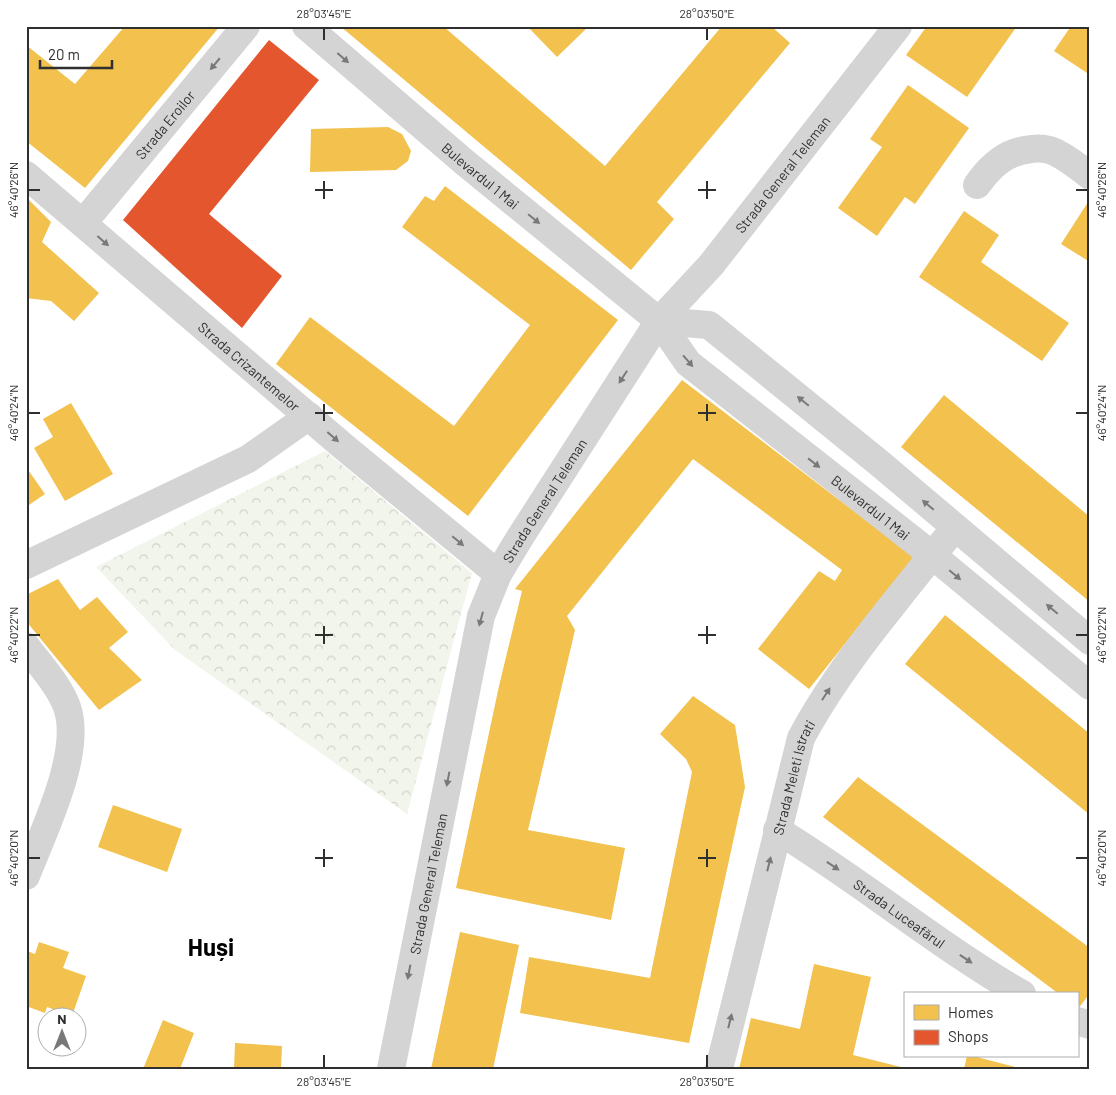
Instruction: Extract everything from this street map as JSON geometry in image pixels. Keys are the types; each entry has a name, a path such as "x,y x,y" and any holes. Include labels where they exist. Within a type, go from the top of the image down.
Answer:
{"street":[{"name":"Strada Eroilor","path":"83,223 246,26"},
{"name":"Bulevardul 1 Mai","path":"306,26 463,161 659,321 688,363 932,555 1090,686"},
{"name":"Strada General Teleman","path":"390,1069 481,616 498,574 659,321 711,264 898,26"},
{"path":"977,185 986,172 1001,158 1019,150 1038,148 1054,151 1090,176"},
{"name":"Strada Crizantemelor","path":"26,175 498,574"},
{"path":"659,321 709,325 878,462 1090,641"},
{"path":"26,565 248,459 309,416"},
{"name":"Strada Meleti Istrati","path":"719,1069 801,738 846,664 955,528"},
{"path":"26,646 56,687 67,707 71,729 62,784 26,876"},
{"name":"Strada Luceafărul","path":"777,830 969,961 1019,992"},
{"path":"1078,1020 1090,1025"}],"green space":[{"path":"325,451 472,573 407,814 175,650 96,567"}],"building: Homes":[{"path":"125,26 220,26 85,188 26,141 26,45 75,84"},
{"path":"340,26 443,26 605,166 722,26 771,26 790,43 657,202 674,219 631,270"},
{"path":"527,26 589,26 557,57"},
{"path":"927,26 1017,26 967,97 906,55"},
{"path":"1071,26 1090,26 1090,75 1054,51"},
{"path":"908,85 969,128 915,204 905,197 877,236 838,208 882,147 870,139"},
{"path":"388,127 402,134 411,151 408,161 396,170 310,172 311,129"},
{"path":"445,186 618,320 468,516 276,364 310,317 454,426 530,325 402,227 425,196 434,201"},
{"path":"26,197 51,222 42,242 99,293 74,321 51,301 26,298"},
{"path":"1090,199 1090,262 1061,244"},
{"path":"964,211 999,235 981,262 1069,323 1042,361 919,277"},
{"path":"682,380 914,557 809,689 758,649 819,571 835,581 842,570 693,459 567,616 575,630 528,830 625,848 611,920 456,888 499,686 522,591 515,589"},
{"path":"944,395 1090,517 1090,602 901,447"},
{"path":"71,403 113,474 65,501 34,448 53,437 43,419"},
{"path":"26,467 45,494 26,507"},
{"path":"58,579 80,610 97,597 128,632 109,648 142,680 99,710 26,621 26,595"},
{"path":"945,615 1090,734 1090,815 905,664"},
{"path":"693,696 735,725 745,787 689,1043 520,1013 529,957 650,978 692,772 686,759 660,734"},
{"path":"858,777 1090,948 1090,993 1078,1009 1078,992 1056,992 823,817"},
{"path":"113,805 182,829 167,872 98,847"},
{"path":"460,932 519,945 493,1069 431,1069"},
{"path":"39,942 69,952 63,968 86,976 75,1008 47,1007 38,1008 38,1010 26,1006 26,953 27,951 35,954"},
{"path":"814,964 871,977 853,1055 909,1069 739,1069 751,1018 800,1029"},
{"path":"163,1020 194,1033 180,1069 143,1069"},
{"path":"235,1043 282,1046 281,1069 234,1069"},
{"path":"967,1058 981,1058 1023,1069 964,1069"}],"building: Shops":[{"path":"269,40 319,80 209,214 282,276 242,328 123,220"}],"district":[{"name":"Huși","path":"211,946"}]}
